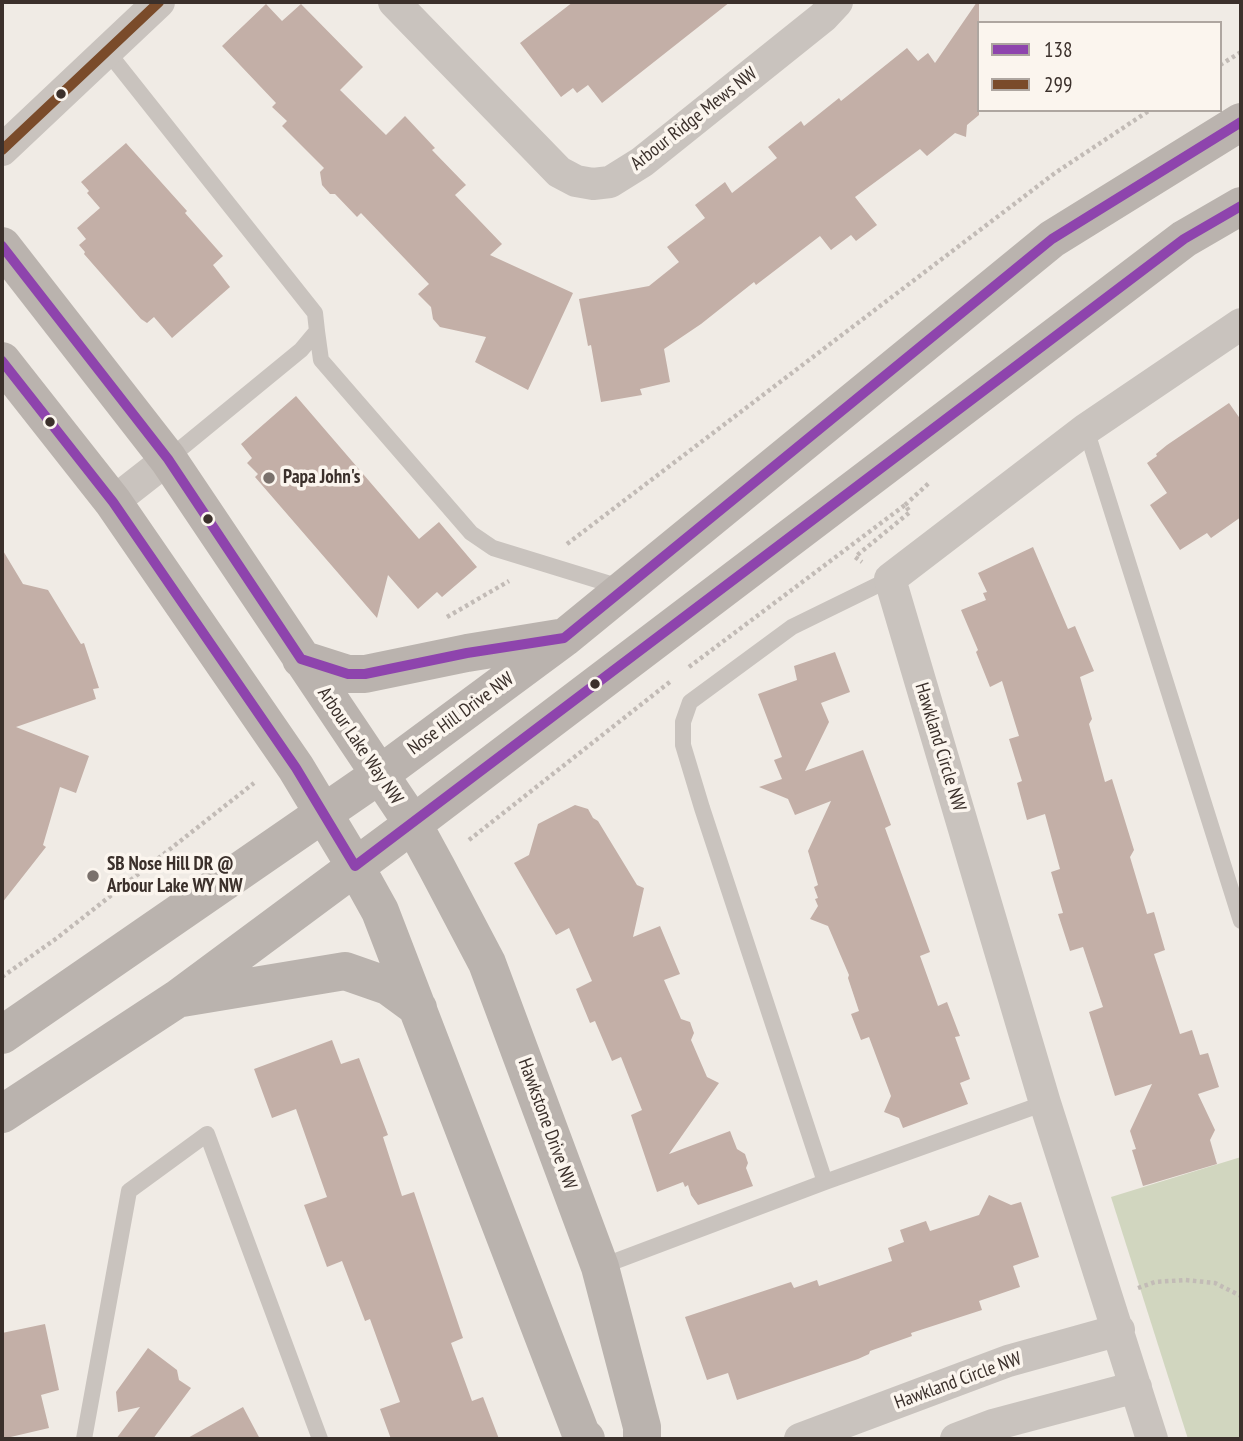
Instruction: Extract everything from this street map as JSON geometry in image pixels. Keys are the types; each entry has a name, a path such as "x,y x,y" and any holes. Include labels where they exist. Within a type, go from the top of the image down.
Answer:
{"main road":[{"name":"Nose Hill Drive NW","path":"2,1035 379,775 564,638 1052,239 1241,122"},
{"path":"2,1114 177,999 413,824 1184,239 1241,206"},
{"name":"Arbour Lake Way NW","path":"2,246 168,459 413,824"},
{"path":"2,361 113,502 296,768 380,911 581,1434 586,1439"},
{"path":"301,659 348,674 365,674 467,653 564,638"},
{"name":"Hawkstone Drive NW","path":"413,824 487,963 600,1267 642,1427 642,1439"},
{"path":"177,999 345,971 388,986 418,1008"}],"street":[{"path":"2,150 159,2"},
{"name":"Arbour Ridge Mews NW","path":"394,2 559,172 576,181 593,184 610,182 642,162 823,17 837,2"},
{"path":"890,579 1086,429 1241,324"},
{"path":"113,502 168,459"},
{"name":"Hawkland Circle NW","path":"890,579 1045,1103 1152,1439"},
{"name":"Hawkland Circle NW","path":"800,1439 1008,1361 1119,1330"},
{"path":"956,1439 993,1425 1136,1387"}],"lane":[{"path":"107,51 315,313 321,360 471,534 493,548 624,588"},
{"path":"168,459 301,350 317,331"},
{"path":"1086,429 1241,921"},
{"path":"825,1182 694,783 683,745 683,722 690,702 792,627 890,579"},
{"path":"600,1267 1045,1103"},
{"path":"84,1439 129,1191 207,1134 320,1439"}],"path":[{"path":"1222,64 1241,52"},
{"path":"437,624 539,564 1055,173 1147,112"},
{"path":"2,977 57,938 254,783"},
{"path":"1136,1288 1155,1282 1185,1280 1215,1283 1241,1296"}],"green space":[{"path":"1241,1157 1241,1439 1188,1439 1111,1197"}],"building":[{"path":"573,2 730,2 602,103 588,85 577,93 573,88 561,97 520,43"},
{"path":"979,2 979,115 967,125 966,137 955,133 927,156 920,149 855,197 877,225 856,241 851,235 831,250 820,236 756,285 754,282 664,349 670,382 640,389 642,395 601,402 591,345 588,346 579,299 649,286 679,262 667,247 705,218 695,205 725,182 732,193 777,158 768,147 801,121 804,126 839,98 841,101 907,48 918,61 928,53 935,63"},
{"path":"266,4 282,21 301,4 363,67 340,90 386,135 405,116 435,148 432,150 466,185 455,195 502,244 490,255 573,293 528,390 475,362 486,337 440,327 433,319 431,307 418,294 429,284 361,213 357,217 335,194 330,194 322,185 320,172 324,168 282,126 287,121 272,107 276,103 222,46"},
{"path":"126,143 223,256 213,265 230,287 172,338 154,317 147,323 141,319 79,245 86,239 77,228 100,208 81,182"},
{"path":"296,396 419,539 439,522 477,567 442,597 437,592 418,609 388,575 377,618 255,477 258,474 247,463 252,458 241,444"},
{"path":"1229,403 1241,420 1241,517 1211,538 1207,533 1180,550 1150,505 1167,493 1147,463 1167,445"},
{"path":"1033,547 1068,629 1075,626 1094,671 1080,677 1092,719 1089,724 1105,782 1112,779 1134,850 1130,857 1147,914 1154,912 1165,950 1154,954 1180,1034 1192,1030 1200,1055 1208,1053 1219,1087 1198,1094 1215,1130 1210,1140 1217,1164 1143,1186 1132,1150 1136,1149 1130,1131 1152,1084 1115,1096 1089,1012 1103,1007 1083,947 1070,951 1058,914 1063,913 1051,872 1060,869 1045,814 1027,820 1017,783 1022,781 1009,739 1019,736 1002,681 990,687 961,610 986,600 983,593 987,592 978,573"},
{"path":"2,549 23,584 48,590 81,644 84,643 99,688 93,689 96,699 16,727 89,756 76,793 60,787 43,845 46,847 2,903"},
{"path":"835,652 850,692 821,703 829,722 805,771 863,750 891,825 885,828 930,952 920,956 938,1006 947,1002 960,1036 955,1037 970,1079 960,1083 968,1104 903,1128 899,1118 884,1112 891,1096 869,1037 861,1040 851,1014 859,1011 849,975 828,926 810,919 818,906 814,887 818,885 808,851 831,801 795,815 788,799 759,787 782,779 774,760 782,757 758,694 797,680 794,666"},
{"path":"575,805 588,809 598,821 637,885 644,888 633,937 660,926 680,974 664,980 681,1019 690,1022 694,1033 691,1040 707,1077 719,1083 669,1154 730,1131 737,1149 745,1154 748,1163 746,1168 753,1186 698,1205 688,1185 685,1187 683,1182 657,1192 631,1115 642,1110 621,1057 612,1061 595,1021 590,1023 576,989 592,981 569,928 556,935 514,863 529,855 538,824"},
{"path":"332,1040 341,1064 359,1058 388,1135 383,1137 402,1196 414,1192 463,1338 451,1343 472,1401 483,1397 499,1439 391,1439 380,1409 400,1402 370,1319 365,1321 342,1261 327,1267 304,1205 327,1197 296,1109 272,1118 254,1069"},
{"path":"989,1195 1011,1205 1021,1202 1039,1257 1013,1266 1020,1287 979,1301 982,1310 911,1333 912,1336 870,1351 858,1359 737,1400 728,1373 707,1380 685,1317 791,1282 794,1288 817,1280 819,1286 892,1261 888,1248 904,1242 900,1230 926,1221 930,1231 979,1215"},
{"path":"45,1324 59,1390 41,1395 49,1428 2,1439 2,1333"},
{"path":"148,1348 177,1370 179,1380 191,1388 153,1439 116,1439 140,1407 118,1412 116,1392"},
{"path":"243,1407 260,1439 186,1439"}],"transit line":[{"name":"299","path":"2,150 159,2"},
{"name":"138","path":"2,246 168,459 301,659 348,674 365,674 467,653 564,638 1052,239 1241,122"},
{"name":"138","path":"2,361 113,502 296,768 355,866 1184,239 1241,206"}],"place":[{"name":"Papa John's","path":"269,478"},
{"name":"SB Nose Hill DR @ Arbour Lake WY NW","path":"93,876"}]}
